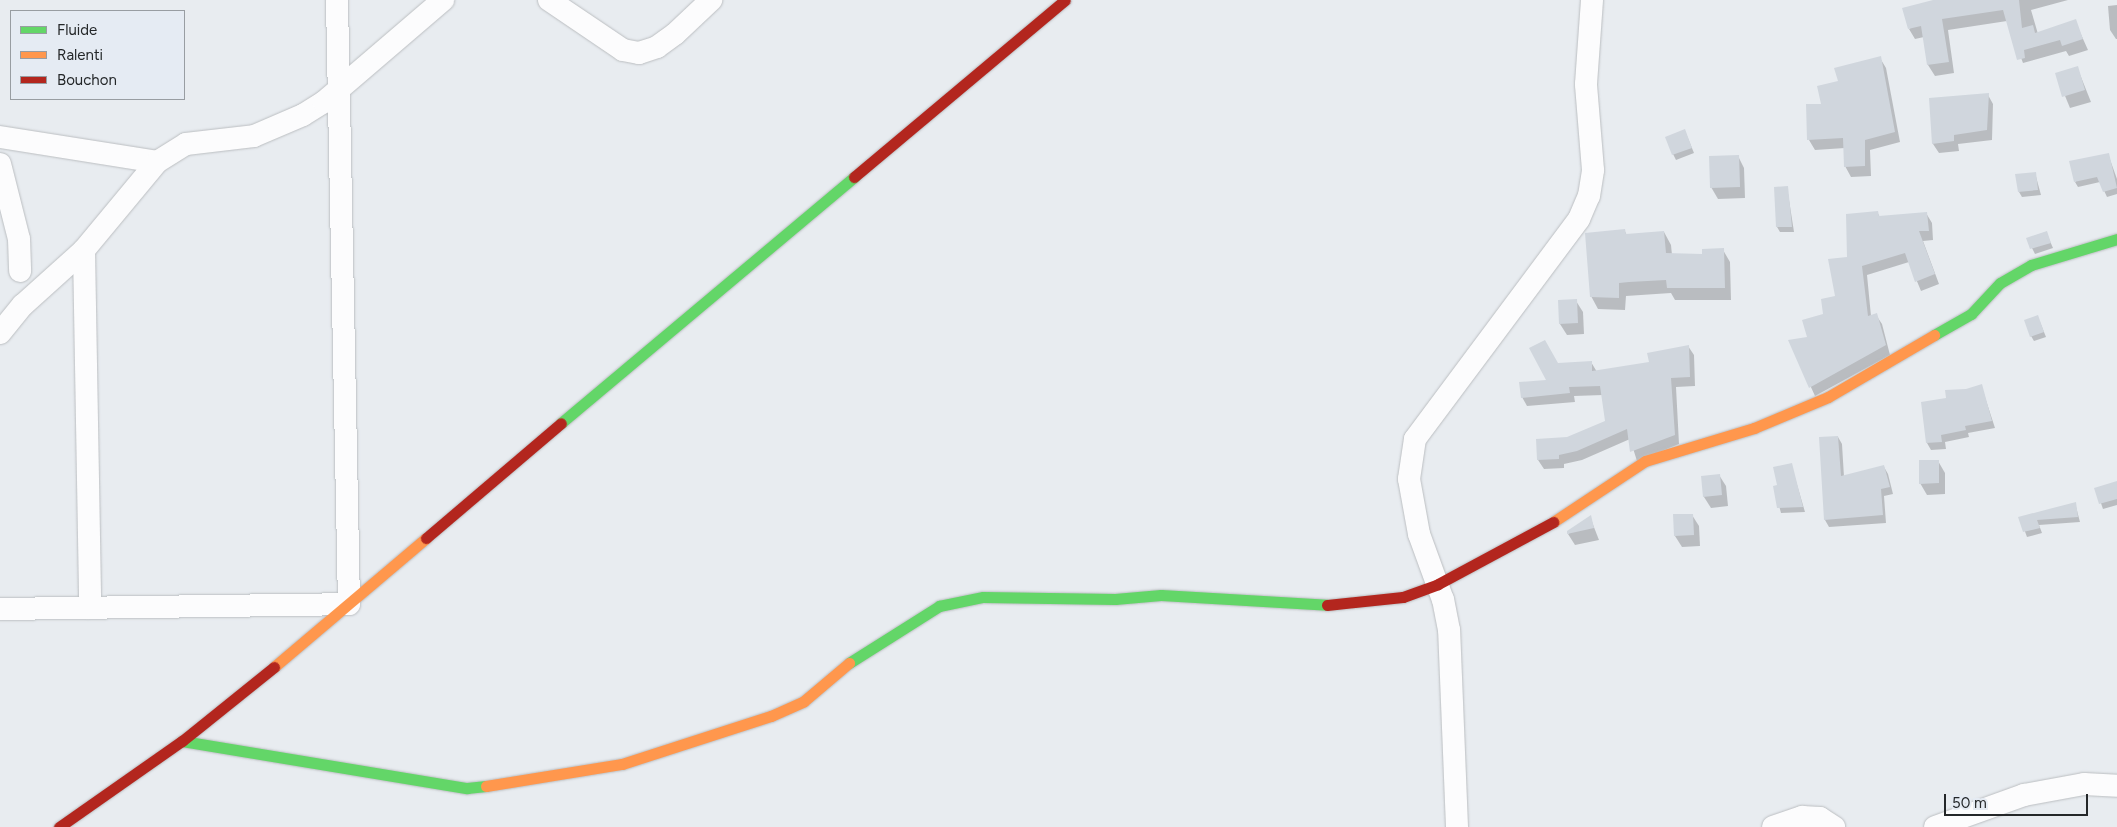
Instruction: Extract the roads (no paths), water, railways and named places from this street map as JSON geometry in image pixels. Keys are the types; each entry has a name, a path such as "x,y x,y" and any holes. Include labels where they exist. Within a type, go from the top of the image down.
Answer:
{"street":[{"path":"336,0 349,604"},
{"path":"0,333 23,305 84,250 157,162 186,144 254,136 270,131 303,115 338,90 444,0"},
{"path":"549,0 617,46 639,53 657,47 675,34 710,0"},
{"path":"59,827 182,741 349,604 1065,0"},
{"path":"1457,827 1449,630 1438,584 1419,534 1409,480 1415,439 1580,219 1589,196 1593,170 1586,84 1592,0"},
{"path":"0,137 157,162"},
{"path":"0,164 19,239 10,271 23,305"},
{"path":"182,741 468,788 535,780 622,764 771,716 804,701 852,660 939,606 983,597 1115,599 1161,595 1349,605 1403,597 1438,584 1543,528 1645,461 1754,428 1828,397 1971,314 2000,283 2030,265 2117,239"},
{"path":"84,250 90,608"},
{"path":"0,609 349,604"},
{"path":"1935,827 2024,795 2084,784 2117,786"},
{"path":"1773,827 1802,817 1820,818 1834,827"}]}
